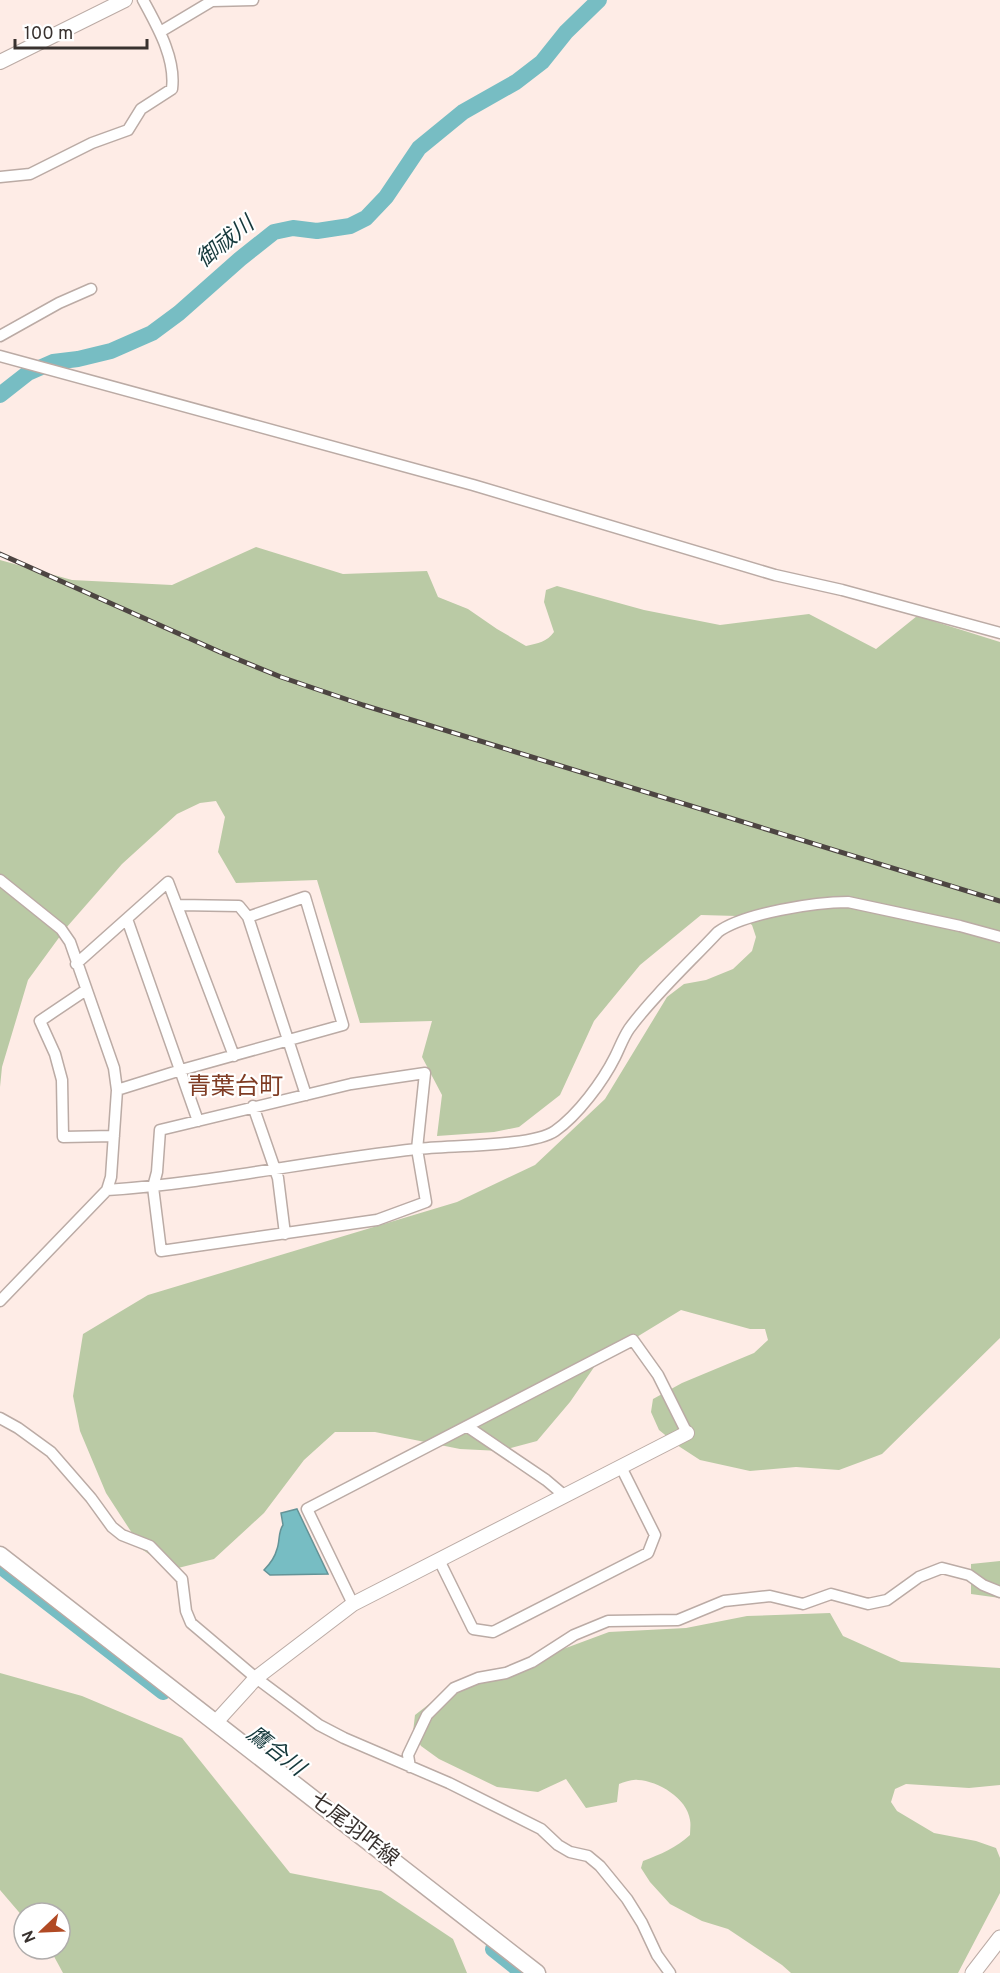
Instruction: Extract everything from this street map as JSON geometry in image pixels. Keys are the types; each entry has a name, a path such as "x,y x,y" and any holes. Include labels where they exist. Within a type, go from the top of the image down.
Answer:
{"main road":[{"name":"七尾羽咋線","path":"0,1555 537,1973"},
{"path":"973,1973 1000,1938"}],"street":[{"path":"0,62 125,0"},
{"path":"0,177 30,174 92,143 128,130 141,109 172,89 174,76 160,32 142,0"},
{"path":"160,32 212,1 253,0"},
{"path":"0,336 59,303 91,289"},
{"path":"0,356 473,485 775,575 842,590 1000,633"},
{"path":"0,880 61,928 70,942 114,1068 117,1090 111,1177 107,1190 0,1301"},
{"path":"76,964 168,882 234,1056"},
{"path":"117,1090 343,1025 306,897 248,917"},
{"path":"107,1190 153,1187 417,1149 534,1140 554,1132 592,1092 614,1059 630,1028 643,1012 727,926 758,916 832,902 848,903 960,926 1000,937"},
{"path":"178,905 239,906 248,917 306,1095"},
{"path":"127,919 198,1121"},
{"path":"86,990 40,1021 55,1054 62,1080 63,1137 114,1136"},
{"path":"425,1073 417,1149 426,1202 377,1220 161,1251 153,1187 157,1172 160,1130 351,1084 425,1073"},
{"path":"253,1106 276,1169 285,1234"},
{"path":"216,1722 256,1678 353,1604 687,1433 658,1375 633,1340 307,1509 353,1604"},
{"path":"0,1419 18,1428 51,1452 112,1527 150,1546 175,1571 182,1579 186,1611 191,1623 256,1678 319,1725 448,1783 541,1829 558,1845 570,1852 588,1856 600,1866 632,1906 657,1955 670,1973"},
{"path":"468,1427 546,1480 565,1496"},
{"path":"439,1560 473,1629 493,1632 648,1553 655,1535 621,1467"},
{"path":"410,1767 408,1755 428,1715 453,1688 478,1678 506,1673 532,1662 574,1635 608,1621 678,1620 724,1601 770,1596 803,1604 831,1594 868,1604 887,1600 919,1577 942,1568 969,1575 983,1585 1000,1592"}],"green space":[{"path":"256,547 343,574 427,571 438,597 468,609 526,646 545,640 554,632 544,602 546,590 557,586 644,610 720,625 809,614 876,649 917,616 1000,642 1000,1338 882,1454 839,1470 796,1467 750,1471 700,1460 680,1447 659,1430 651,1412 653,1399 682,1383 754,1353 768,1340 765,1329 750,1329 681,1310 599,1360 570,1402 537,1441 500,1451 460,1449 375,1432 335,1432 304,1460 264,1513 214,1559 178,1568 166,1566 143,1550 106,1493 80,1431 73,1396 83,1334 148,1295 457,1202 535,1165 605,1099 667,997 684,984 706,980 733,969 752,951 756,937 752,925 737,916 701,915 640,965 594,1021 560,1095 519,1127 494,1132 437,1136 442,1095 422,1057 432,1021 360,1023 317,880 236,883 218,852 225,817 216,801 200,803 177,814 122,864 66,928 28,980 2,1067 0,1087 0,560 72,580 172,585"},
{"path":"1000,1561 1000,1598 971,1594 971,1564"},
{"path":"830,1613 843,1636 901,1662 1000,1668 1000,1785 969,1788 906,1784 895,1789 891,1802 897,1811 934,1833 976,1841 996,1848 1000,1858 1000,1893 958,1973 791,1973 728,1929 702,1921 670,1904 650,1882 641,1868 643,1861 674,1847 690,1835 688,1812 678,1798 670,1792 646,1781 631,1780 619,1784 617,1802 586,1808 566,1779 538,1792 497,1787 439,1759 421,1746 413,1732 415,1715 442,1694 609,1632 686,1628 747,1616"},
{"path":"0,1673 82,1696 182,1738 290,1873 381,1891 453,1939 467,1973 63,1973 56,1961 72,1961 72,1901 12,1901 12,1904 0,1890"}],"water":[{"path":"297,1509 328,1574 270,1575 264,1570 274,1558 278,1546 283,1525 281,1513"}],"waterway":[{"name":"御祓川","path":"0,395 28,373 53,362 111,351 152,333 179,313 274,232 293,228 317,231 350,226 366,218 386,197 419,148 463,112 516,82 542,62 566,32 599,0"},
{"name":"鷹合川","path":"0,1566 163,1692"},
{"name":"鷹合川","path":"493,1949 523,1973"}],"railway":[{"path":"0,554 281,677 363,705 1000,901"}],"district":[{"name":"青葉台町","path":"235,1088"}]}
